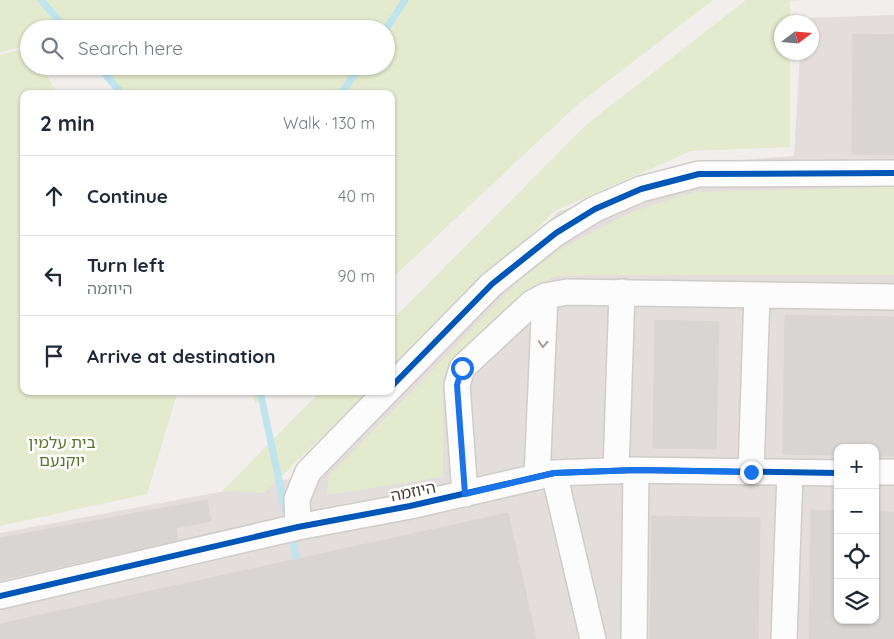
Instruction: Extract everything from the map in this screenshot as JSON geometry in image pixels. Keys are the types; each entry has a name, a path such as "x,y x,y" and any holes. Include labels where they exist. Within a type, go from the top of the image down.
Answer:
{"street":[{"path":"395,383 499,278 556,233 596,210 641,189 699,174 894,173"},
{"path":"465,494 457,385 462,368 532,303 545,296 568,292 622,292 894,297"},
{"path":"622,292 626,470 634,639"},
{"path":"751,472 756,295"},
{"path":"545,296 546,475 593,639"},
{"path":"298,527 297,499 308,472 383,395"},
{"name":"היוזמה","path":"0,596 298,527 465,494 546,475 626,470 834,472"},
{"path":"879,472 894,472"},
{"path":"784,639 790,473"}],"shaded area":[{"path":"894,15 894,639 0,639 0,533 289,479 374,395 395,395 395,374 558,212 693,164 794,156 800,60 819,60 819,17"}],"green space":[{"path":"0,0 713,0 577,105 395,275 395,90 115,90 109,75 395,75 395,20 20,20 20,47 0,52"},
{"path":"746,0 803,0 790,1 790,15 774,15 774,60 790,60 790,147 691,151 555,211 395,366 395,317 586,125"},
{"name":"בית עלמין יוקנעם","path":"20,49 20,75 47,75 55,90 20,90 20,395 177,395 147,494 0,526 0,55"},
{"path":"894,187 894,275 582,275 552,277 443,376 443,477 327,495 329,476 521,279 561,249 632,212 693,192"},
{"path":"252,395 266,395 256,404"},
{"path":"317,395 365,395 264,493 222,491"}],"building":[{"path":"853,34 894,35 894,155 852,154"},
{"path":"785,315 894,317 894,456 879,456 879,444 834,444 834,455 783,454"},
{"path":"655,320 719,322 716,449 653,448"},
{"path":"207,500 211,521 176,528 178,540 0,580 0,538"},
{"path":"811,510 834,511 834,624 879,624 879,512 894,512 894,639 809,639"},
{"path":"508,513 536,639 0,639 0,624"},
{"path":"652,516 760,518 758,639 650,639"}],"waterway":[{"path":"41,0 58,20"},
{"path":"392,20 405,0"},
{"path":"106,75 119,90"},
{"path":"344,90 354,75"},
{"path":"261,395 286,513"},
{"path":"291,533 298,567"}],"cycle path":[{"path":"395,383 492,284 556,233 595,209 641,189 699,174 894,173"},
{"path":"0,596 298,527 410,506 554,473 636,470 834,473"}],"route":[{"path":"462,368 457,385 465,494 554,473 636,470 751,472"}]}
